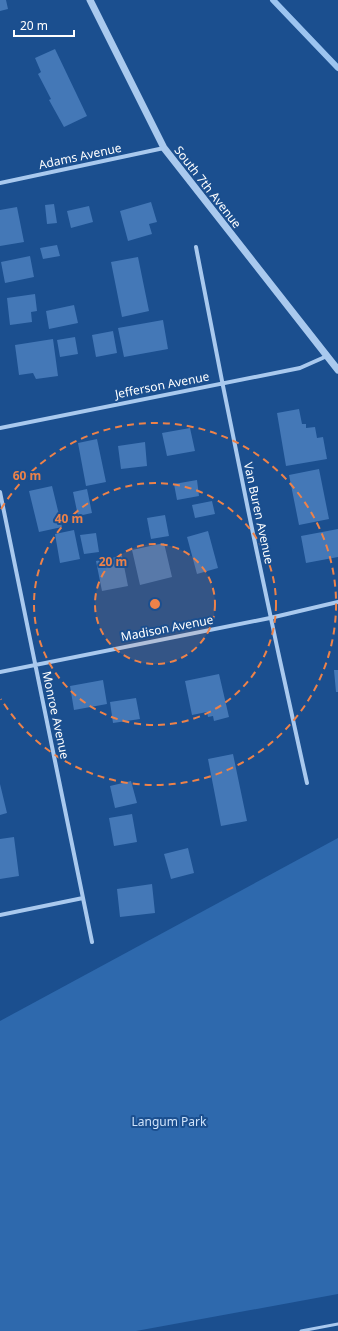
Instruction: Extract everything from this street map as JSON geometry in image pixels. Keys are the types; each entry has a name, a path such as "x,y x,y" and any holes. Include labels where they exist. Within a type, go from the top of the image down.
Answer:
{"street":[{"name":"South 7th Avenue","path":"90,0 164,148 338,370"},
{"name":"Adams Avenue","path":"0,183 164,148"},
{"name":"Van Buren Avenue","path":"196,247 222,384 270,618 307,782"},
{"name":"Jefferson Avenue","path":"0,428 300,368 327,356"},
{"name":"Monroe Avenue","path":"0,492 92,942"},
{"name":"Madison Avenue","path":"0,672 270,618 338,602"},
{"path":"0,914 83,898"}],"lane":[{"path":"301,1331 338,1324"}],"green space":[{"name":"Langum Park","path":"338,838 338,1294 136,1331 0,1331 0,1021"}],"building":[{"path":"0,0 6,0 8,9 0,11"},
{"path":"55,49 87,116 64,127 49,100 51,99 38,74 41,72 35,58"},
{"path":"151,202 157,222 149,224 152,234 128,241 120,211"},
{"path":"54,204 57,223 47,224 45,205"},
{"path":"89,206 93,222 71,228 67,211"},
{"path":"17,207 24,242 0,246 0,210"},
{"path":"57,245 60,256 43,259 40,248"},
{"path":"30,256 34,277 5,283 1,262"},
{"path":"138,257 149,311 122,317 111,262"},
{"path":"35,294 37,311 31,312 32,322 10,325 7,298"},
{"path":"74,305 78,323 49,329 46,311"},
{"path":"163,320 168,349 124,357 118,328"},
{"path":"113,331 117,353 96,357 92,335"},
{"path":"75,337 78,354 60,357 57,340"},
{"path":"53,339 58,376 36,379 33,373 19,375 15,345"},
{"path":"299,409 302,424 306,424 306,428 315,427 317,438 323,437 327,459 286,466 277,413"},
{"path":"190,428 195,451 167,456 162,433"},
{"path":"97,439 106,482 86,486 78,443"},
{"path":"145,442 147,466 121,469 118,446"},
{"path":"319,469 329,519 299,525 289,475"},
{"path":"197,480 199,496 177,500 174,484"},
{"path":"52,486 62,527 39,532 29,491"},
{"path":"87,489 92,513 78,516 73,492"},
{"path":"212,501 215,514 195,518 192,505"},
{"path":"165,515 169,536 151,539 147,518"},
{"path":"338,529 338,557 306,563 301,536"},
{"path":"74,530 80,559 60,563 55,534"},
{"path":"208,531 218,568 197,574 187,537"},
{"path":"96,533 99,552 84,554 80,535"},
{"path":"164,543 172,577 140,585 132,550"},
{"path":"122,556 128,586 102,591 96,561"},
{"path":"334,670 338,670 338,692 336,692"},
{"path":"219,674 229,717 214,721 213,716 208,717 207,712 192,715 185,681"},
{"path":"103,680 107,704 74,710 70,686"},
{"path":"136,698 140,719 113,723 110,702"},
{"path":"233,754 247,821 221,826 208,759"},
{"path":"131,781 137,803 115,808 110,786"},
{"path":"0,784 7,813 0,815"},
{"path":"132,814 137,842 114,846 109,818"},
{"path":"14,837 19,876 0,879 0,839"},
{"path":"188,848 194,873 171,879 164,854"},
{"path":"152,884 155,913 120,917 117,889"}],"waterway":[{"path":"273,0 338,68"}]}
